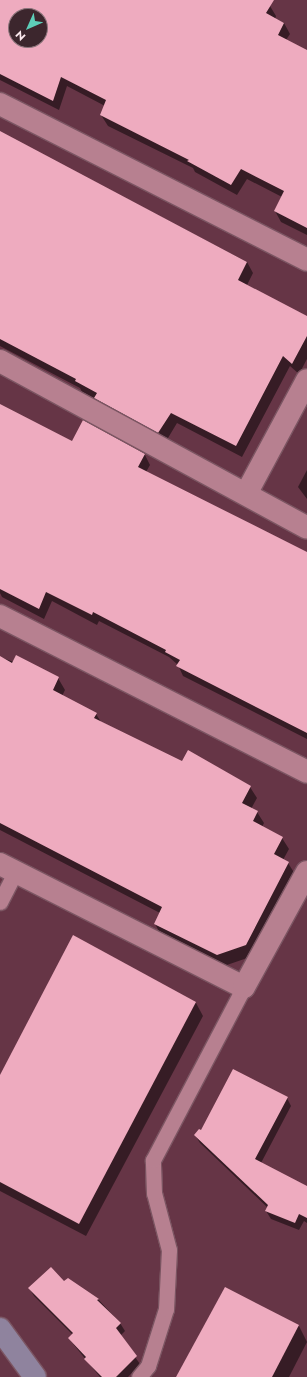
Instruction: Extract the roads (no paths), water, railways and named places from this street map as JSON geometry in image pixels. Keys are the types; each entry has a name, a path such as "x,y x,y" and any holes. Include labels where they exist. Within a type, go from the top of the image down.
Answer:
{"main road":[{"path":"0,1329 35,1377"}],"street":[{"path":"0,104 307,260"},
{"path":"0,361 307,528"},
{"path":"246,494 307,380"},
{"path":"0,616 307,772"},
{"path":"8,868 244,987 304,886"}],"lane":[{"path":"0,902 8,868"},
{"path":"139,1377 148,1366 166,1309 169,1250 154,1193 153,1160 244,987"}]}
